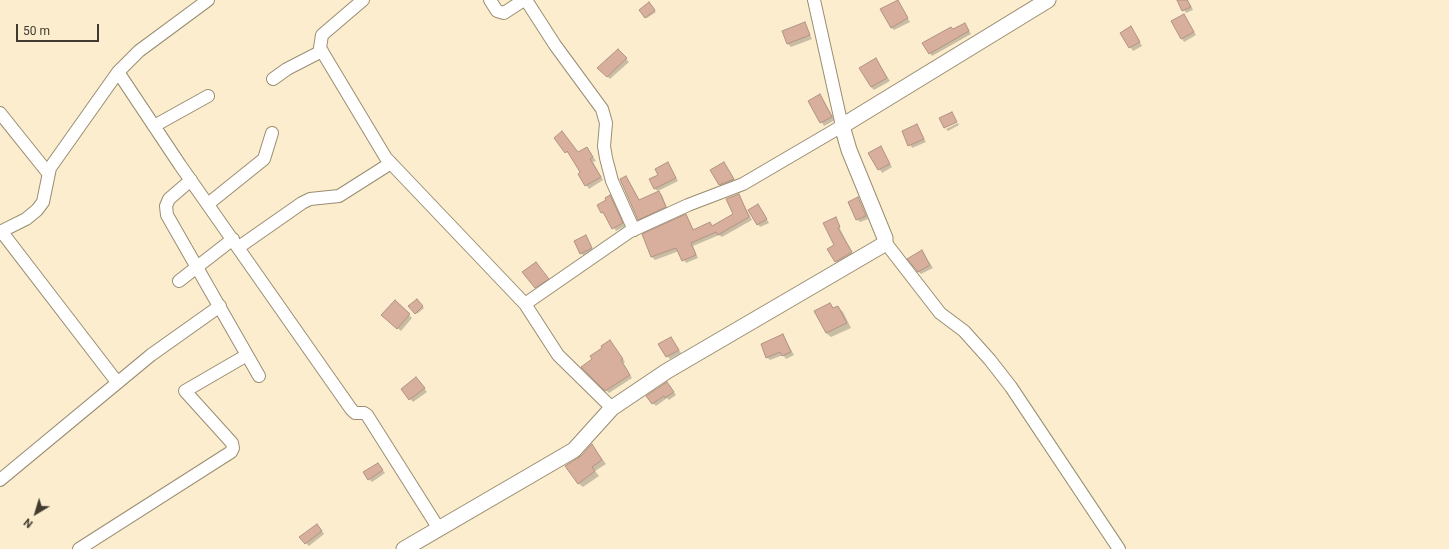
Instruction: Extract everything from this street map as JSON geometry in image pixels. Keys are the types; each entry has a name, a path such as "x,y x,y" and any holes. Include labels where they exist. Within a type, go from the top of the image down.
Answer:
{"street":[{"path":"117,382 0,231 26,219 37,210 45,196 48,173 118,72 139,51 208,0"},
{"path":"363,0 322,35 320,44 322,51 386,158 525,304 558,355 612,408"},
{"path":"490,0 497,11 504,13 525,0 555,45 602,109 606,123 604,146 612,181 634,230"},
{"path":"814,0 842,126 849,150 885,238 885,242 940,313 964,331 998,370 1120,549"},
{"path":"525,304 634,230 688,205 743,184 842,126 1048,0"},
{"path":"273,79 287,69 322,51"},
{"path":"118,72 191,180 351,409 355,413 364,413 367,415 439,529"},
{"path":"154,126 208,96"},
{"path":"0,113 48,173"},
{"path":"208,204 264,159 272,133"},
{"path":"180,281 198,266 302,203 310,199 339,196 391,163"},
{"path":"191,180 174,193 166,206 167,215 198,266 259,376"},
{"path":"404,549 574,450 612,408 667,371 885,242"},
{"path":"0,480 151,355 220,306"},
{"path":"79,549 231,452 233,448 232,443 185,391 247,355"}],"building":[{"path":"898,0 908,18 891,28 880,9"},
{"path":"1177,0 1187,0 1191,7 1182,11"},
{"path":"649,2 655,10 645,18 639,10"},
{"path":"1184,14 1194,32 1181,39 1171,21"},
{"path":"805,22 810,35 787,44 782,31"},
{"path":"965,23 969,31 929,54 922,43 951,27 953,29"},
{"path":"1131,26 1140,42 1129,48 1120,33"},
{"path":"618,49 627,58 607,77 597,68"},
{"path":"876,58 887,78 871,87 859,68"},
{"path":"820,94 832,117 820,123 808,101"},
{"path":"952,112 957,122 944,128 939,118"},
{"path":"917,124 924,139 908,146 902,131"},
{"path":"562,131 578,152 587,147 593,157 590,159 601,177 585,186 578,174 580,172 567,151 565,153 554,138"},
{"path":"881,146 890,164 878,170 868,153"},
{"path":"668,162 676,178 654,189 649,179 658,175 655,169"},
{"path":"724,162 734,179 719,185 710,170"},
{"path":"626,176 639,200 659,191 666,207 638,220 620,179"},
{"path":"739,194 749,217 718,235 716,232 691,243 696,255 682,261 676,248 651,257 642,234 686,214 693,230 710,222 712,226 733,214 726,199"},
{"path":"610,195 623,223 612,229 603,212 601,213 597,205 606,200 605,198"},
{"path":"858,197 866,216 856,220 848,202"},
{"path":"758,204 767,219 757,225 748,210"},
{"path":"836,217 840,227 838,228 852,252 835,262 827,249 834,245 823,223"},
{"path":"586,235 592,248 580,254 574,241"},
{"path":"922,250 930,265 918,272 907,259"},
{"path":"536,262 549,279 535,288 522,272"},
{"path":"417,299 423,306 415,314 408,306"},
{"path":"395,300 410,314 397,329 381,315"},
{"path":"830,303 833,308 838,306 847,323 826,333 814,311"},
{"path":"783,334 791,352 782,356 780,352 766,358 761,344"},
{"path":"671,337 679,350 666,357 658,344"},
{"path":"610,340 623,359 621,360 630,375 605,391 581,367 592,359 590,356 602,348 601,346"},
{"path":"416,377 425,388 409,400 401,389"},
{"path":"667,382 674,392 665,398 664,396 652,404 646,396"},
{"path":"592,444 602,460 592,467 595,471 578,484 565,466 581,456"},
{"path":"378,463 383,470 368,480 363,472"},
{"path":"317,524 322,531 305,544 299,537"}]}
